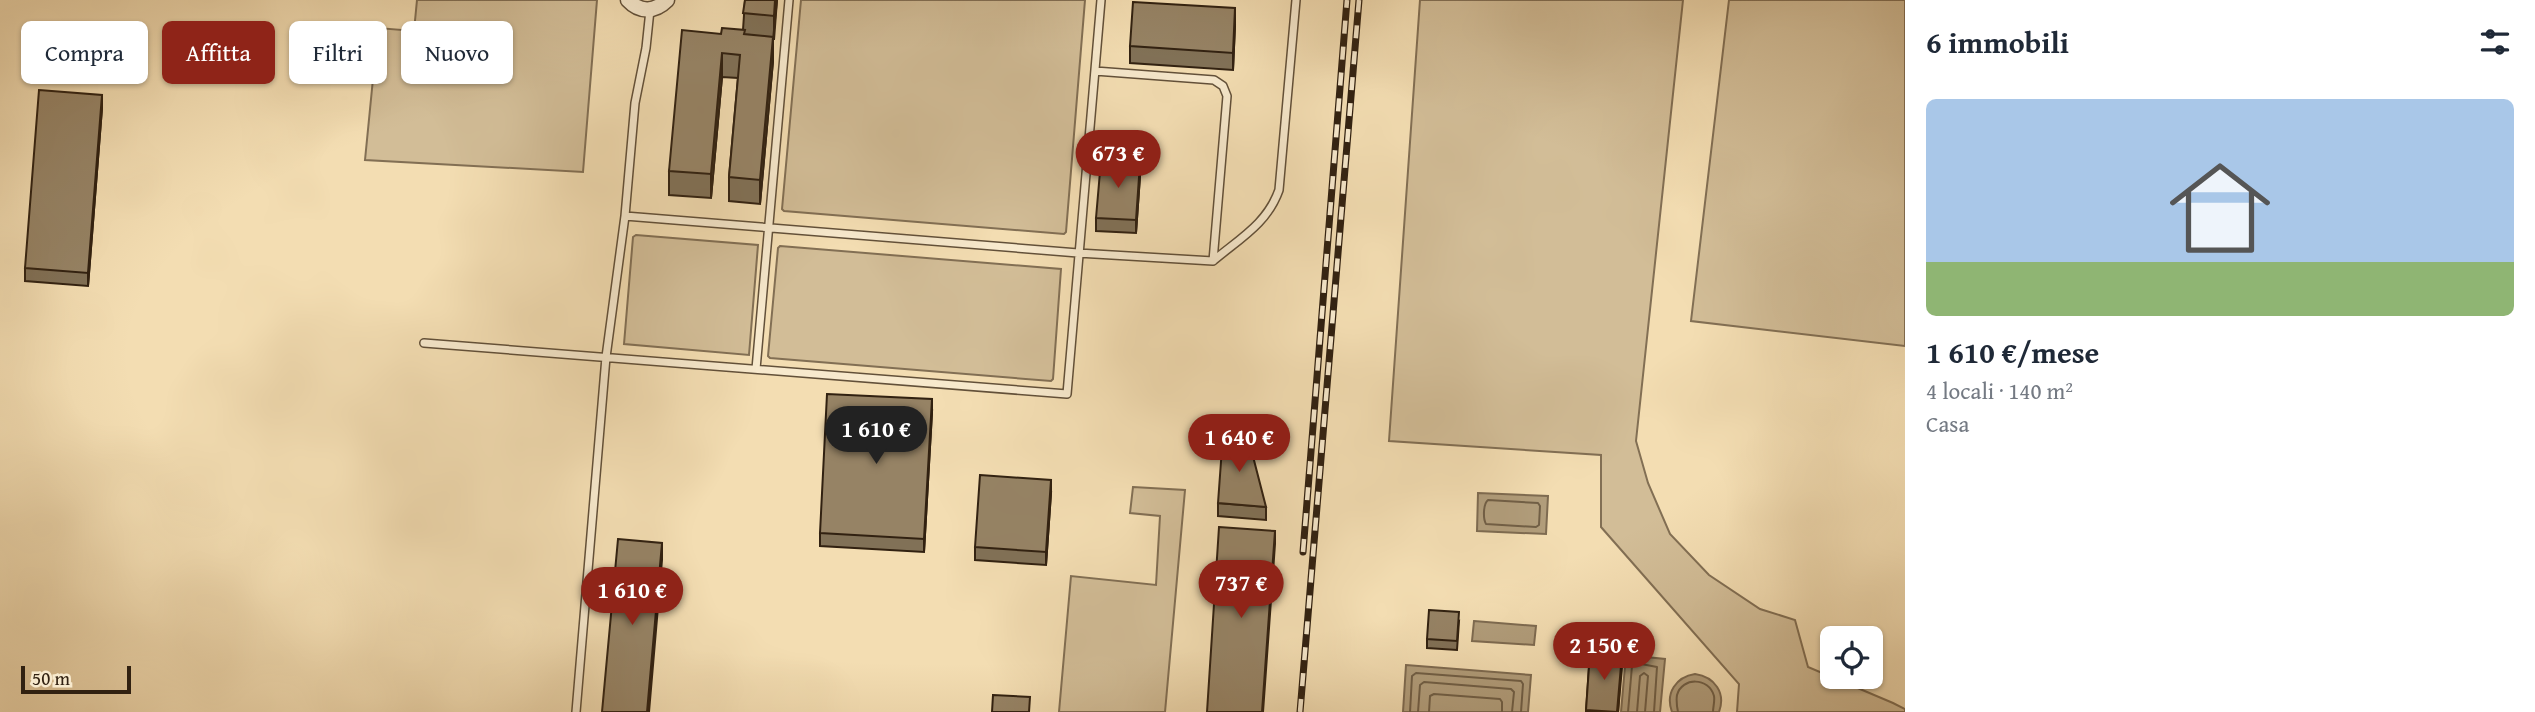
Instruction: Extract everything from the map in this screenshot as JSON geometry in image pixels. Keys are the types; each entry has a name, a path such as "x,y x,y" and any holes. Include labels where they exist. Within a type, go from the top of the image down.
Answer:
{"street":[{"path":"628,0 642,9 650,10 667,0"}],"lane":[{"path":"756,369 789,0"},
{"path":"424,342 1067,394 1101,0"},
{"path":"625,216 1078,253 1213,261 1254,230 1270,209 1279,190 1296,0"},
{"path":"576,712 606,357 625,216 635,103 646,48 650,10"},
{"path":"1095,71 1214,80 1223,86 1227,96 1213,261"}],"shaded area":[{"path":"417,0 597,0 583,172 365,160 372,84 387,84 387,29 401,30 401,84 513,84 513,21 415,21"},
{"path":"801,0 1085,0 1066,232 1064,234 784,211 782,209"},
{"path":"1420,0 1683,0 1636,441 1648,483 1670,534 1709,575 1760,609 1795,620 1808,667 1820,672 1820,689 1860,689 1905,709 1905,712 1737,712 1739,684 1601,527 1601,455 1389,441"},
{"path":"1729,0 1905,0 1905,346 1691,321"},
{"path":"636,235 758,245 749,355 624,344 633,237"},
{"path":"780,246 1061,269 1053,379 1051,381 770,358 768,356"},
{"path":"1133,487 1185,490 1165,712 1059,712 1071,576 1156,585 1160,516 1130,513"}],"water":[{"path":"1478,493 1548,496 1546,534 1477,531"},
{"path":"1474,621 1536,626 1534,645 1472,641"},
{"path":"1626,655 1665,659 1660,712 1621,712"},
{"path":"1406,665 1531,675 1528,712 1403,712"},
{"path":"1695,674 1708,679 1717,687 1721,698 1719,712 1672,712 1670,698 1674,687 1682,679"}],"building":[{"path":"745,0 775,0 774,16 743,13"},
{"path":"1133,2 1235,8 1233,53 1130,46"},
{"path":"722,28 773,37 760,180 729,177 740,55 722,53 711,174 669,171 682,30 721,34"},
{"path":"39,90 102,95 88,273 25,268"},
{"path":"1101,160 1140,163 1136,220 1096,218"},
{"path":"827,394 932,399 924,539 820,533"},
{"path":"1223,434 1248,437 1266,507 1218,503"},
{"path":"980,475 1051,480 1046,552 975,547"},
{"path":"1219,527 1275,531 1262,712 1207,712"},
{"path":"618,539 662,543 647,712 602,712"},
{"path":"1429,610 1459,612 1457,641 1427,639"},
{"path":"1590,652 1622,654 1617,712 1586,710"},
{"path":"993,695 1030,697 1029,712 992,712"}],"railway":[{"path":"1303,552 1347,0"},
{"path":"1300,712 1359,0"}]}
